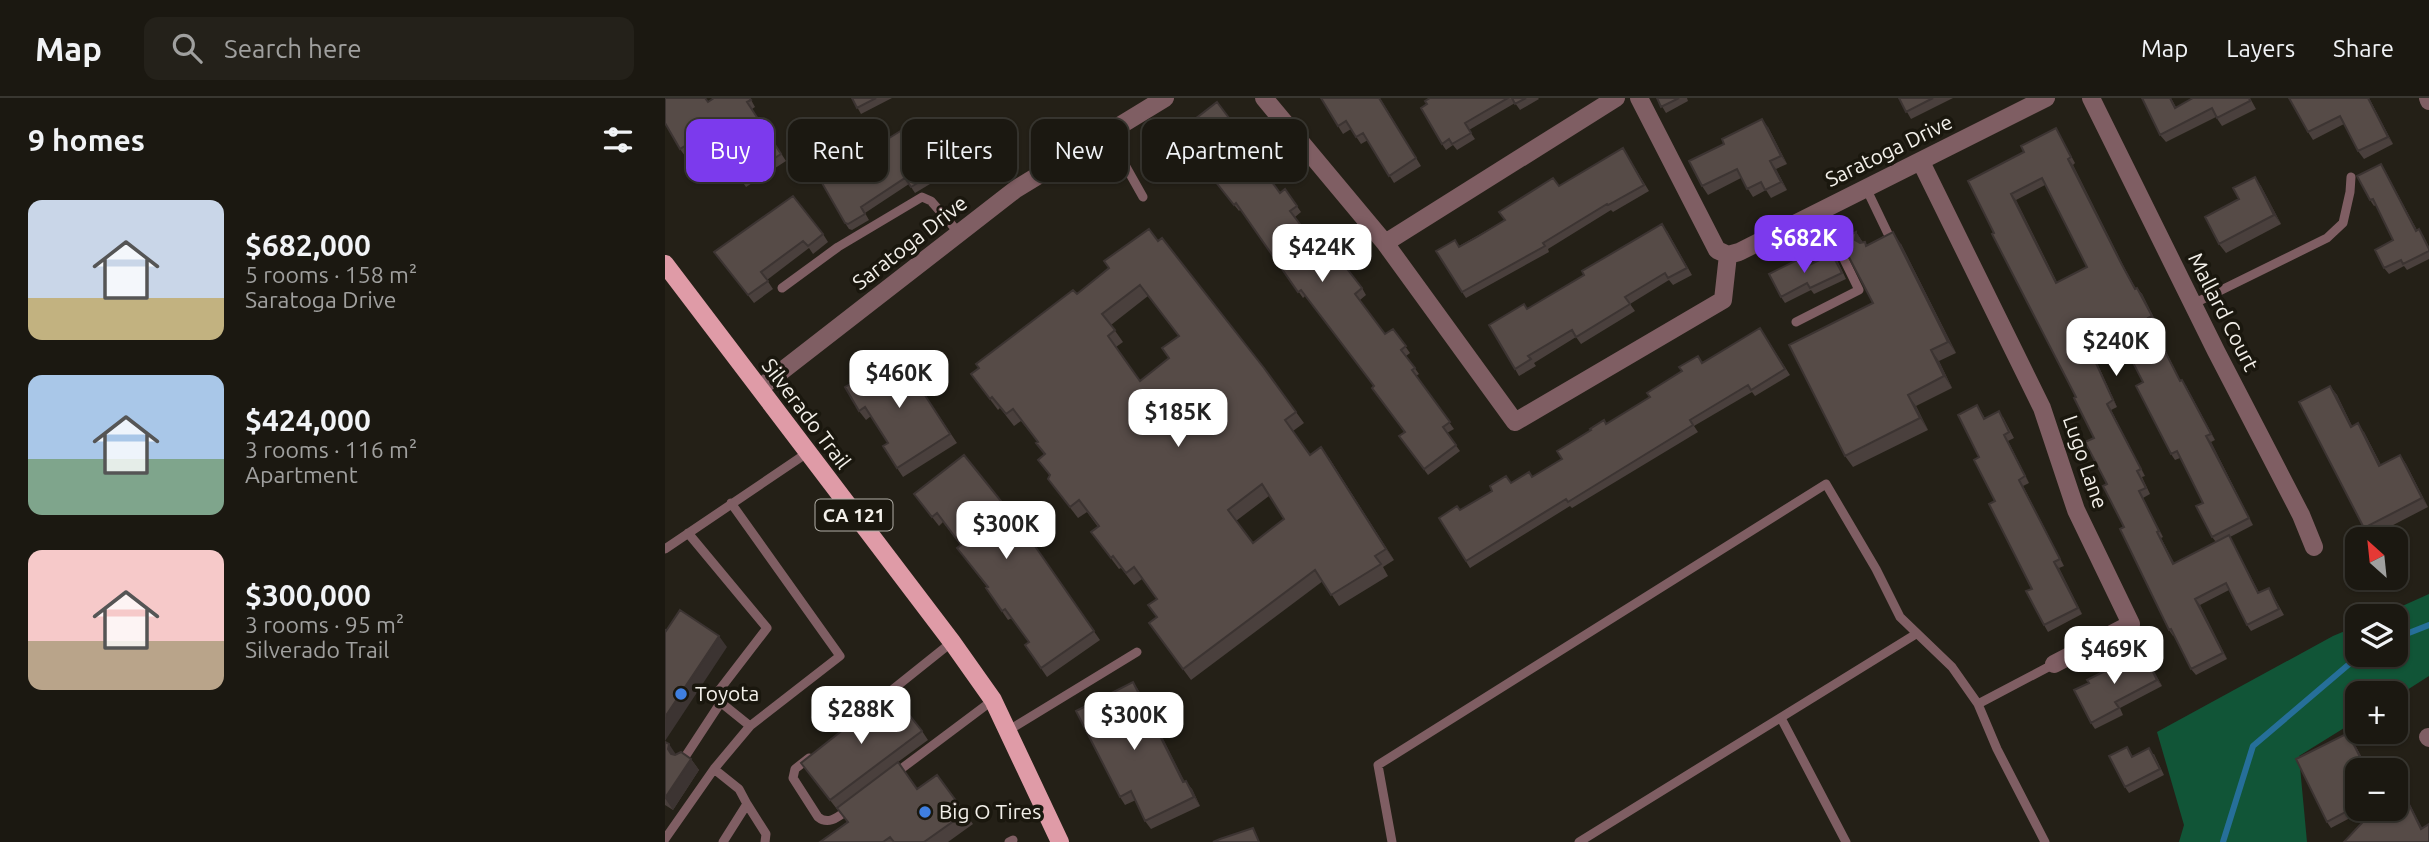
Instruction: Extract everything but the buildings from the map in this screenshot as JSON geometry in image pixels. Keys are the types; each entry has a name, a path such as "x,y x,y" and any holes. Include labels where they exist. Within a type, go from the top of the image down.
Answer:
{"main road":[{"name":"Silverado Trail","path":"665,264 952,642 993,700 1060,842"}],"street":[{"name":"Saratoga Drive","path":"1128,120 1165,98"},
{"path":"1264,98 1385,243 1515,422 1723,300 1728,256 1717,250 1639,98"},
{"path":"1385,243 1616,98"},
{"name":"Saratoga Drive","path":"1728,256 2046,98"},
{"name":"Mallard Court","path":"2091,98 2301,514 2314,547"},
{"name":"Lugo Lane","path":"1921,162 2042,408 2076,510 2131,624 2054,664"},
{"name":"Saratoga Drive","path":"759,388 1031,180"}],"lane":[{"path":"1128,170 1143,197"},
{"path":"2193,304 2327,238 2343,223 2351,177"},
{"path":"1866,188 1890,238 1869,247"},
{"path":"782,288 838,247 922,197 931,201 959,233"},
{"path":"1796,322 1859,290 1848,258 1820,210"},
{"path":"665,549 807,453"},
{"path":"1392,842 1378,765 1826,484 1876,569 1900,617 1952,667 1978,704 1997,749 2045,842"},
{"path":"665,839 714,769 750,726 840,656 731,503"},
{"path":"688,533 767,628 714,696 750,726"},
{"path":"1579,842 1916,634"},
{"path":"879,701 952,642"},
{"path":"1009,730 1137,652"},
{"path":"1978,704 2054,664"},
{"path":"889,779 993,700"},
{"path":"683,760 721,702"},
{"path":"1781,718 1846,842"},
{"path":"816,752 795,769 793,778 818,817 830,821 857,803"},
{"path":"714,769 739,789 766,834 765,842"},
{"path":"723,842 747,804"}],"green space":[{"path":"2429,594 2429,676 2408,689 2408,681 2345,681 2345,727 2299,756 2307,842 2179,842 2184,825 2157,732 2345,631 2345,667 2408,667 2407,604"}],"waterway":[{"path":"2408,633 2429,625"},
{"path":"2223,842 2253,746 2346,667"}],"place":[{"name":"Toyota","path":"681,694"},
{"name":"Big O Tires","path":"925,812"}]}
